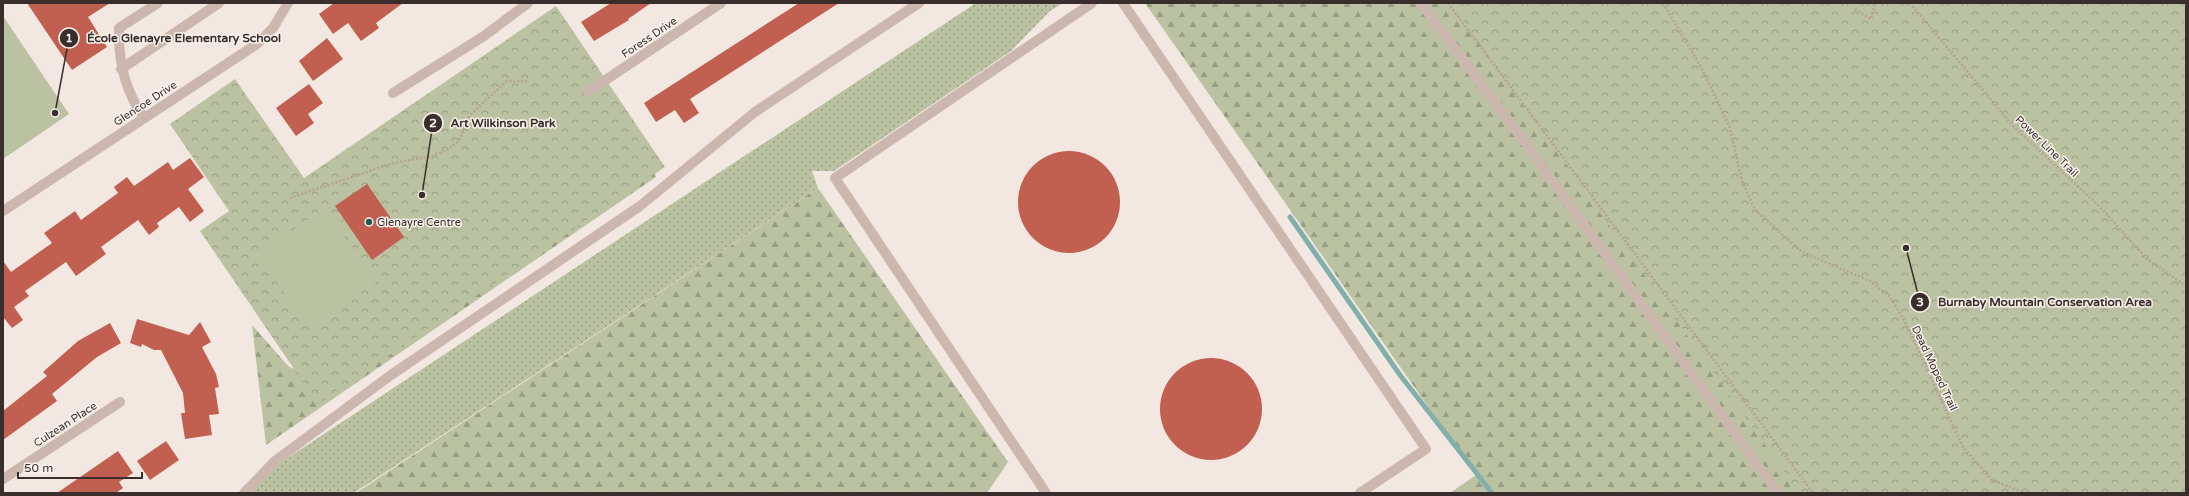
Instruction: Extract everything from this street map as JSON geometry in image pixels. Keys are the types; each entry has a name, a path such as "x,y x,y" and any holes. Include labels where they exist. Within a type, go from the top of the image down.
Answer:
{"street":[{"path":"144,118 135,106 121,68 118,48 119,28 158,3"},
{"path":"121,68 219,3"},
{"name":"Glencoe Drive","path":"3,211 257,44 273,28 288,3"},
{"path":"393,93 484,36 528,3"},
{"name":"Foress Drive","path":"589,91 721,3"},
{"path":"244,493 275,461 391,374 640,206 755,112 919,3"},
{"path":"1046,493 835,178 1092,3"},
{"path":"1123,3 1426,449 1360,493"},
{"path":"1421,3 1523,140 1778,493"},
{"name":"Culzean Place","path":"3,479 120,402"}],"path":[{"path":"1448,3 1813,493"},
{"name":"Dead Moped Trail","path":"1662,3 1702,69 1730,128 1742,181 1756,210 1802,252 1870,281 1890,297 1904,320 1962,447 1992,480 2025,493"},
{"path":"1855,9 1871,19 1875,3"},
{"name":"Power Line Trail","path":"1910,3 1971,78 2013,126 2101,208 2147,259 2186,286"},
{"path":"290,198 393,164 434,156 456,144 465,132 467,119 470,115 507,81 529,81"}],"green space":[{"path":"976,3 1063,3 1050,11 1011,51 834,171 812,171 818,188 354,493 253,493 253,489 280,463"},
{"path":"1145,3 1863,3 2186,493 1450,493 1476,475"},
{"path":"1451,3 2186,3 2186,493 1799,493"},
{"path":"556,6 665,167 318,404 200,231 229,211 170,124 235,79 304,178"},
{"path":"3,16 69,114 3,159"},
{"path":"648,164 656,177 266,445 252,325 289,367 315,377"},
{"path":"818,188 1008,462 987,493 356,493"},
{"path":"324,208 377,281 310,329 256,253 286,231 288,234"}],"building":[{"path":"27,3 110,3 88,17 107,47 72,70"},
{"path":"334,3 403,3 376,23 379,28 361,41 348,23 333,34 319,14"},
{"path":"611,3 651,3 628,19 629,20 594,41 581,22"},
{"path":"799,3 839,3 690,99 699,113 684,123 675,110 656,122 644,103"},
{"path":"327,38 343,59 313,81 299,61"},
{"path":"309,84 323,103 308,114 314,123 296,136 276,108"},
{"path":"1069,151 1079,152 1098,159 1112,173 1119,192 1119,212 1112,231 1098,245 1079,252 1069,253 1059,252 1040,245 1026,231 1019,212 1018,202 1019,192 1026,173 1040,159 1059,152"},
{"path":"190,158 204,177 188,189 204,211 190,222 179,207 157,223 159,227 149,235 138,220 101,247 106,254 76,276 66,262 25,291 29,296 14,307 23,320 12,328 3,317 3,261 11,272 52,243 44,233 75,211 81,220 118,193 114,187 127,177 134,186 168,162 173,170"},
{"name":"Glenayre Centre","path":"367,184 404,237 372,260 335,206"},
{"path":"137,319 189,335 200,322 211,342 202,347 216,374 219,387 215,388 219,414 209,415 212,435 185,439 181,413 185,413 183,393 161,350 154,350 142,344 141,347 130,343"},
{"path":"110,323 121,343 97,357 52,394 57,401 3,440 3,411 47,376 43,372 78,341"},
{"path":"1211,358 1231,362 1239,366 1247,373 1254,381 1258,389 1262,409 1258,429 1254,437 1247,445 1239,452 1231,456 1211,460 1191,456 1183,452 1175,445 1168,437 1164,429 1160,409 1164,389 1168,381 1175,373 1183,366 1191,362"},
{"path":"166,441 179,460 150,480 137,461"},
{"path":"118,451 133,473 119,482 123,488 116,493 57,493"}],"waterway":[{"path":"1290,217 1400,375 1492,493"}],"place":[{"name":"École Glenayre Elementary School","path":"55,113"},
{"name":"Art Wilkinson Park","path":"422,195"},
{"name":"Glenayre Centre","path":"369,222"},
{"name":"Burnaby Mountain Conservation Area","path":"1906,248"}]}
